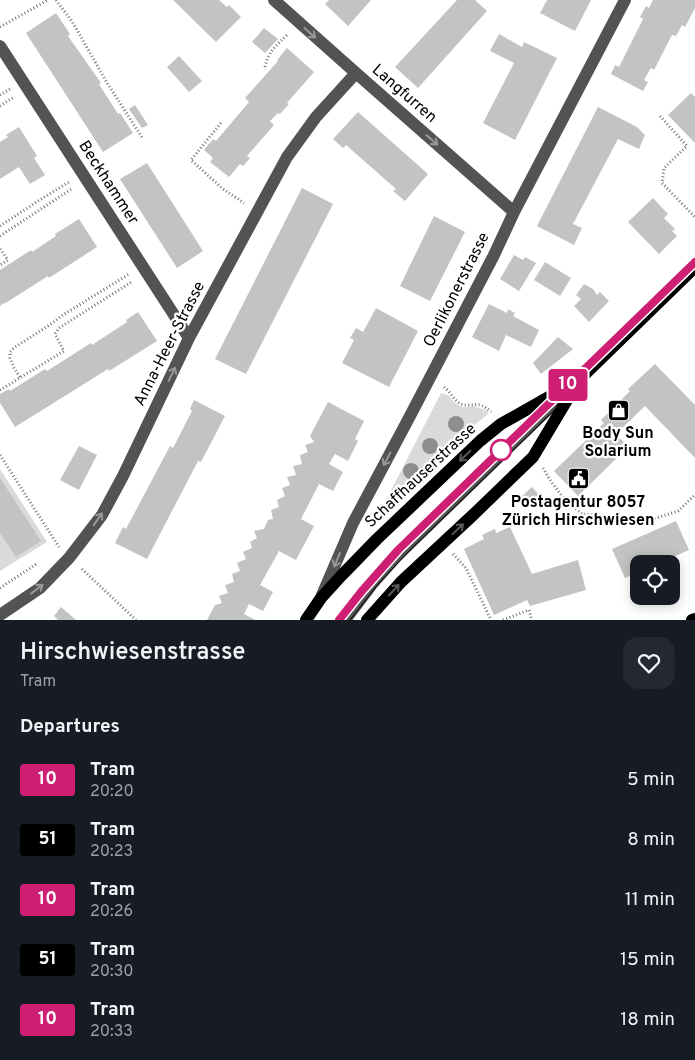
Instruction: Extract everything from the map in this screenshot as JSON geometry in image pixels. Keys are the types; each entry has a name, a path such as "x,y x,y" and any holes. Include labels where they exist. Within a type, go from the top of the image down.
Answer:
{"main road":[{"name":"Schaffhauserstrasse","path":"306,620 321,598 377,539 480,441 501,424 579,380 695,268"},
{"name":"Schaffhauserstrasse","path":"367,620 401,582 533,457 579,380"}],"street":[{"name":"Langfurren","path":"274,0 514,212"},
{"name":"Oerlikonerstrasse","path":"321,598 353,523 625,0"},
{"name":"Beckhammer","path":"0,46 189,338"},
{"name":"Anna-Heer-Strasse","path":"0,615 40,588 69,558 102,515 123,476 189,338 287,157 316,117 356,74"},
{"path":"345,620 396,557 558,398 579,380"}],"path":[{"path":"0,27 48,0"},
{"path":"56,0 73,23 106,81 143,139"},
{"path":"265,67 267,57 274,47 299,22"},
{"path":"0,106 19,94"},
{"path":"660,116 687,146 664,168 662,183 695,217"},
{"path":"221,124 190,160 223,189 250,206"},
{"path":"0,226 74,179"},
{"path":"0,236 78,184"},
{"path":"0,249 8,260 0,264"},
{"path":"20,377 10,358 10,352 15,347 134,271"},
{"path":"0,390 64,351 55,334 59,328 138,278"},
{"path":"442,385 458,402 483,406 490,410 494,416"},
{"path":"0,455 60,550"},
{"path":"542,466 562,496 582,514 628,517 638,524 678,511 695,495"},
{"path":"453,554 466,568 491,620"},
{"path":"0,588 45,559"},
{"path":"79,567 136,620"},
{"path":"504,620 529,610 532,620"}],"shaded area":[{"path":"441,393 448,395 459,406 474,406 488,411 488,414 460,437 383,508 383,506"},
{"path":"0,469 47,542 0,571"}],"building":[{"path":"173,0 219,0 227,7 229,5 241,17 216,42"},
{"path":"329,0 371,0 348,26 325,4"},
{"path":"457,0 475,0 487,11 418,88 395,67"},
{"path":"547,0 591,0 575,31 540,13"},
{"path":"653,0 695,0 695,8 685,27 682,25 676,36 672,35 654,70 651,68 644,80 648,82 643,91 611,74 615,65 619,67 643,19 640,17 646,6 649,8"},
{"path":"56,13 70,34 68,36 101,83 99,84 118,114 120,113 133,133 103,152 26,33"},
{"path":"264,28 278,39 265,53 252,42"},
{"path":"499,34 522,47 524,42 557,58 515,140 483,123 514,63 490,51"},
{"path":"287,48 314,72 287,103 289,104 270,121 274,125 247,156 250,158 243,166 240,164 229,177 210,162 213,158 204,150 213,139 216,141 249,102 245,98"},
{"path":"179,56 202,81 189,92 167,67"},
{"path":"691,93 695,97 695,143 668,115"},
{"path":"135,105 148,125 142,128 129,109"},
{"path":"598,107 637,127 645,135 639,149 618,139 573,224 582,228 574,245 537,226"},
{"path":"358,112 428,174 405,201 393,191 396,189 346,145 343,148 333,139"},
{"path":"19,127 37,156 34,158 45,175 30,184 19,167 0,179 0,142 8,137 6,135"},
{"path":"147,163 203,251 177,268 120,179"},
{"path":"302,188 333,204 246,374 215,359"},
{"path":"653,198 668,214 664,218 675,229 672,231 677,236 659,254 628,222"},
{"path":"434,216 465,232 430,301 400,286"},
{"path":"79,219 97,247 49,278 48,276 0,306 0,270 31,250 32,252 56,236 55,234"},
{"path":"514,255 523,260 525,257 536,263 519,291 500,279"},
{"path":"545,262 571,278 560,296 534,280"},
{"path":"584,284 593,289 597,295 600,292 609,301 589,322 574,306 581,299 576,295"},
{"path":"489,304 507,313 508,309 515,313 513,316 539,330 531,347 506,335 499,351 472,337"},
{"path":"376,308 418,331 389,387 342,363 354,340 350,338 356,328 363,332"},
{"path":"138,312 157,341 15,427 0,403 0,394 9,389 10,391 45,369 47,371 91,343 92,345 127,322 126,320"},
{"path":"558,337 573,349 541,374 533,363"},
{"path":"655,364 695,405 695,458 645,406 616,434 628,447 578,496 554,471 604,423 601,420 630,391 628,389"},
{"path":"194,400 225,416 201,462 198,461 147,559 115,543 123,527 126,529 170,446 173,448 192,411 190,409"},
{"path":"328,402 364,421 355,439 358,441 348,461 335,454 329,464 343,472 333,491 319,484 301,519 314,526 296,560 279,551 260,585 273,592 263,611 249,604 244,614 255,620 207,620 215,605 222,603 219,596 228,593 225,585 234,582 232,574 240,571 237,563 246,559 243,552 252,548 250,542 257,538 254,531 264,529 268,520 273,519 271,510 279,507 277,500 285,496 282,488 290,485 287,477 296,475 293,466 302,464 300,455 308,452 305,445 314,442 310,436"},
{"path":"79,446 97,455 79,490 60,480"},
{"path":"0,478 41,541 16,557 0,533"},
{"path":"532,487 539,495 529,505 521,497"},
{"path":"676,521 689,550 678,555 630,555 630,576 625,578 612,549"},
{"path":"510,527 532,574 578,560 586,590 530,606 527,600 494,615 464,549 484,539 482,535 488,532 495,529 496,533"},
{"path":"61,607 76,620 58,620 54,616"}],"tram line":[{"path":"339,620 368,583 398,550 695,262"},
{"name":"10","path":"339,620 398,550 695,262"},
{"path":"350,620 379,583 410,550 695,274"}],"place":[{"name":"Body Sun Solarium","path":"618,410"},
{"name":"Postagentur 8057 Zürich Hirschwiesen","path":"578,479"}]}
